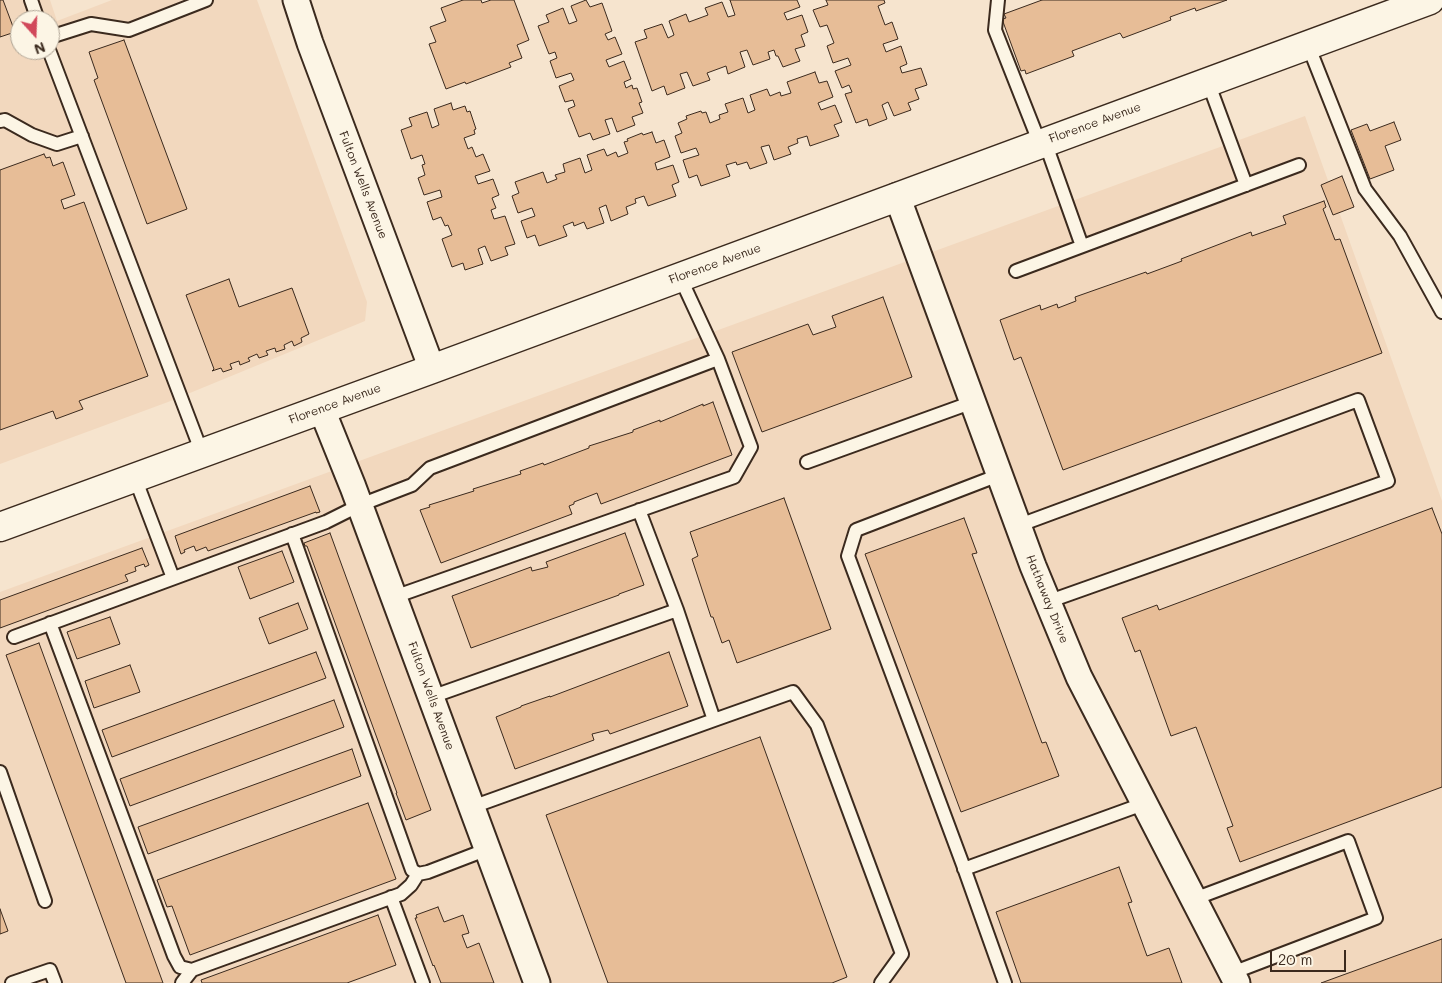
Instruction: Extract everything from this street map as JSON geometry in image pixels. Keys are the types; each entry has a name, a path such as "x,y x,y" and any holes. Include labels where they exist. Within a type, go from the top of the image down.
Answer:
{"main road":[{"name":"Florence Avenue","path":"0,527 322,410 1430,0"}],"street":[{"name":"Fulton Wells Avenue","path":"296,0 310,43 432,369"},
{"name":"Hathaway Drive","path":"897,196 1017,526 1079,677 1143,804 1235,978"},
{"name":"Fulton Wells Avenue","path":"322,410 360,505 537,983"}],"lane":[{"path":"60,33 91,24 129,30 206,0"},
{"path":"998,0 995,30 1043,143 1082,246"},
{"path":"1308,45 1365,189 1400,236 1442,312"},
{"path":"54,60 202,453"},
{"path":"1208,82 1246,185"},
{"path":"0,121 5,120 32,135 57,144 82,136"},
{"path":"1016,271 1299,165"},
{"path":"394,597 734,476 751,447 718,359 680,277"},
{"path":"14,637 326,522 360,505 412,485 430,468 718,359"},
{"path":"1017,526 1358,400 1388,481 1047,602"},
{"path":"807,462 972,402"},
{"path":"999,475 856,530 848,556 1005,983"},
{"path":"135,478 174,578"},
{"path":"639,510 677,610 714,720"},
{"path":"292,534 412,870 418,874"},
{"path":"431,697 677,610"},
{"path":"50,624 174,956 180,967 192,970"},
{"path":"472,807 793,692 817,725 902,954 882,983"},
{"path":"0,772 45,900"},
{"path":"964,869 1143,804"},
{"path":"1194,899 1348,841 1376,918 1235,978"},
{"path":"182,983 192,970 401,894 411,885 418,874 488,849"},
{"path":"391,897 423,983"},
{"path":"12,983 50,970 54,983"}],"shaded area":[{"path":"0,0 50,0 53,10 10,10 10,60 60,60 60,20 112,0 257,0 367,302 365,321 168,402 0,464"},
{"path":"1305,116 1442,501 1442,983 0,983 0,592"}],"building":[{"path":"0,0 3,0 10,19 10,34 0,37"},
{"path":"463,0 481,0 482,3 491,0 514,0 529,40 517,45 522,58 509,63 511,67 466,84 465,82 446,89 429,44 436,42 430,27 446,21 441,8"},
{"path":"586,0 590,7 602,3 612,31 605,34 608,40 615,37 622,54 606,60 609,67 624,61 631,79 624,82 626,88 632,85 633,89 637,88 642,102 639,103 643,113 632,117 635,125 617,132 612,118 605,120 610,134 593,140 590,133 579,137 568,109 575,106 573,100 565,102 559,86 574,80 571,73 556,78 550,61 557,58 555,52 549,54 538,26 549,22 546,15 563,8 569,24 577,21 571,6"},
{"path":"730,0 797,0 800,7 784,13 787,20 802,15 808,32 801,35 805,46 795,49 800,61 783,67 774,50 768,52 770,59 753,65 747,50 740,52 745,67 728,74 726,66 707,73 710,80 693,86 687,72 680,74 685,88 667,95 664,86 652,91 635,42 647,38 644,30 662,24 668,38 674,35 669,21 686,14 689,22 708,15 705,8 722,2 728,17 735,15"},
{"path":"826,0 884,0 885,3 878,6 885,25 892,22 898,39 883,44 886,52 901,46 907,64 900,67 902,73 921,68 927,85 915,89 919,99 908,103 911,110 894,116 888,102 882,105 887,119 869,126 867,119 856,123 845,94 852,92 849,85 842,88 835,71 851,65 848,58 833,63 827,46 834,43 827,25 820,27 813,10 828,5"},
{"path":"1042,0 1227,0 1196,11 1195,8 1170,17 1171,20 1123,38 1120,33 1072,51 1074,56 1026,74 1025,70 1021,71 1002,19 1006,18 1004,14"},
{"path":"124,40 187,209 147,224 94,80 98,78 89,52"},
{"path":"815,72 819,83 827,81 833,97 818,103 821,110 835,105 842,122 834,125 839,136 810,146 807,136 797,139 798,143 788,147 791,154 774,160 769,145 761,147 767,163 750,169 747,162 737,165 736,162 726,165 730,176 701,186 697,175 689,178 683,160 699,155 696,148 681,153 675,136 682,133 678,123 687,119 686,116 701,111 702,113 706,112 710,123 720,119 719,115 728,112 725,104 743,98 748,113 755,110 750,95 767,89 770,96 780,92 781,96 791,93 787,82"},
{"path":"451,103 453,110 465,106 467,112 470,111 476,129 474,130 475,134 464,138 468,149 472,147 476,157 483,154 490,171 475,176 478,184 493,179 499,195 492,198 496,208 491,210 494,219 505,216 515,244 505,247 508,255 491,261 485,246 478,249 483,264 465,270 463,263 452,267 442,239 452,235 448,225 445,226 441,217 433,220 427,202 442,197 440,190 424,195 418,178 425,175 422,165 425,164 422,155 411,159 401,130 412,126 409,118 427,112 432,128 439,125 434,109"},
{"path":"1394,122 1401,140 1385,146 1394,170 1370,179 1351,130 1367,124 1370,131"},
{"path":"652,132 656,143 664,140 670,157 655,163 657,170 673,165 679,182 672,185 676,196 648,206 644,196 635,199 636,203 626,207 628,214 611,221 606,205 599,208 604,223 587,229 584,222 574,226 573,222 563,226 567,236 539,246 535,235 527,238 521,221 535,216 532,208 518,213 512,196 519,193 515,182 543,172 547,183 557,179 555,175 565,172 563,164 580,158 585,173 592,170 587,155 604,149 607,156 616,152 618,157 628,153 624,142 628,141 627,139 642,133 643,135"},
{"path":"44,154 46,158 50,157 53,166 63,162 75,195 61,200 64,209 84,202 148,376 79,401 83,409 56,419 53,411 0,430 0,170"},
{"path":"1342,176 1354,207 1333,215 1321,185"},
{"path":"1324,201 1326,207 1323,209 1335,240 1340,239 1382,353 1063,470 1021,357 1014,360 1000,320 1040,305 1041,310 1057,304 1058,308 1076,301 1075,297 1146,272 1147,274 1251,232 1252,236 1286,224 1283,216"},
{"path":"229,279 239,307 292,288 309,334 301,338 302,342 294,346 292,341 284,345 285,349 276,352 275,348 266,351 268,355 259,358 257,354 248,358 250,361 240,365 239,361 230,364 232,369 223,372 221,368 212,371 214,369 186,295"},
{"path":"883,297 912,377 762,432 732,352 808,324 813,335 836,327 832,316"},
{"path":"713,402 732,455 601,504 597,493 574,502 574,504 569,506 572,514 441,563 420,510 430,507 429,505 474,491 473,489 521,474 520,471 543,463 544,465 589,448 589,446 633,432 633,430"},
{"path":"310,486 320,512 208,551 206,547 196,551 194,546 184,550 185,552 181,554 175,536"},
{"path":"784,498 831,629 737,663 729,640 722,643 713,617 711,617 692,559 698,556 690,532"},
{"path":"1432,508 1442,534 1442,787 1240,862 1227,828 1233,826 1196,727 1171,736 1140,650 1135,652 1122,618 1157,605 1159,610"},
{"path":"964,518 977,553 972,554 1042,743 1046,742 1059,776 961,812 865,554"},
{"path":"330,533 431,810 406,820 307,546 304,543"},
{"path":"625,533 644,585 471,648 452,596 531,567 532,571 548,567 546,562"},
{"path":"142,548 149,565 145,567 144,564 135,567 136,571 125,575 128,581 0,628 0,600"},
{"path":"282,551 294,582 250,599 238,567"},
{"path":"298,603 308,629 269,644 259,618"},
{"path":"110,617 120,644 77,659 67,632"},
{"path":"39,643 163,983 126,983 6,655"},
{"path":"316,652 326,678 112,757 102,730"},
{"path":"669,652 688,706 610,734 608,730 592,734 594,740 515,769 496,717 521,706"},
{"path":"130,665 140,692 94,708 85,681"},
{"path":"334,700 344,727 130,806 120,779"},
{"path":"760,737 847,977 832,983 608,983 546,815"},
{"path":"352,749 361,776 148,854 138,827"},
{"path":"368,803 396,879 190,955 172,906 167,907 157,880"},
{"path":"1119,867 1132,902 1128,903 1147,956 1169,948 1182,983 1021,983 996,912"},
{"path":"438,907 444,922 463,915 469,933 462,935 467,948 479,943 494,983 441,983 415,918 417,918 416,915"},
{"path":"0,909 8,931 0,934"},
{"path":"378,915 396,965 347,983 202,983 201,980"},
{"path":"1442,939 1442,983 1321,983"}]}
